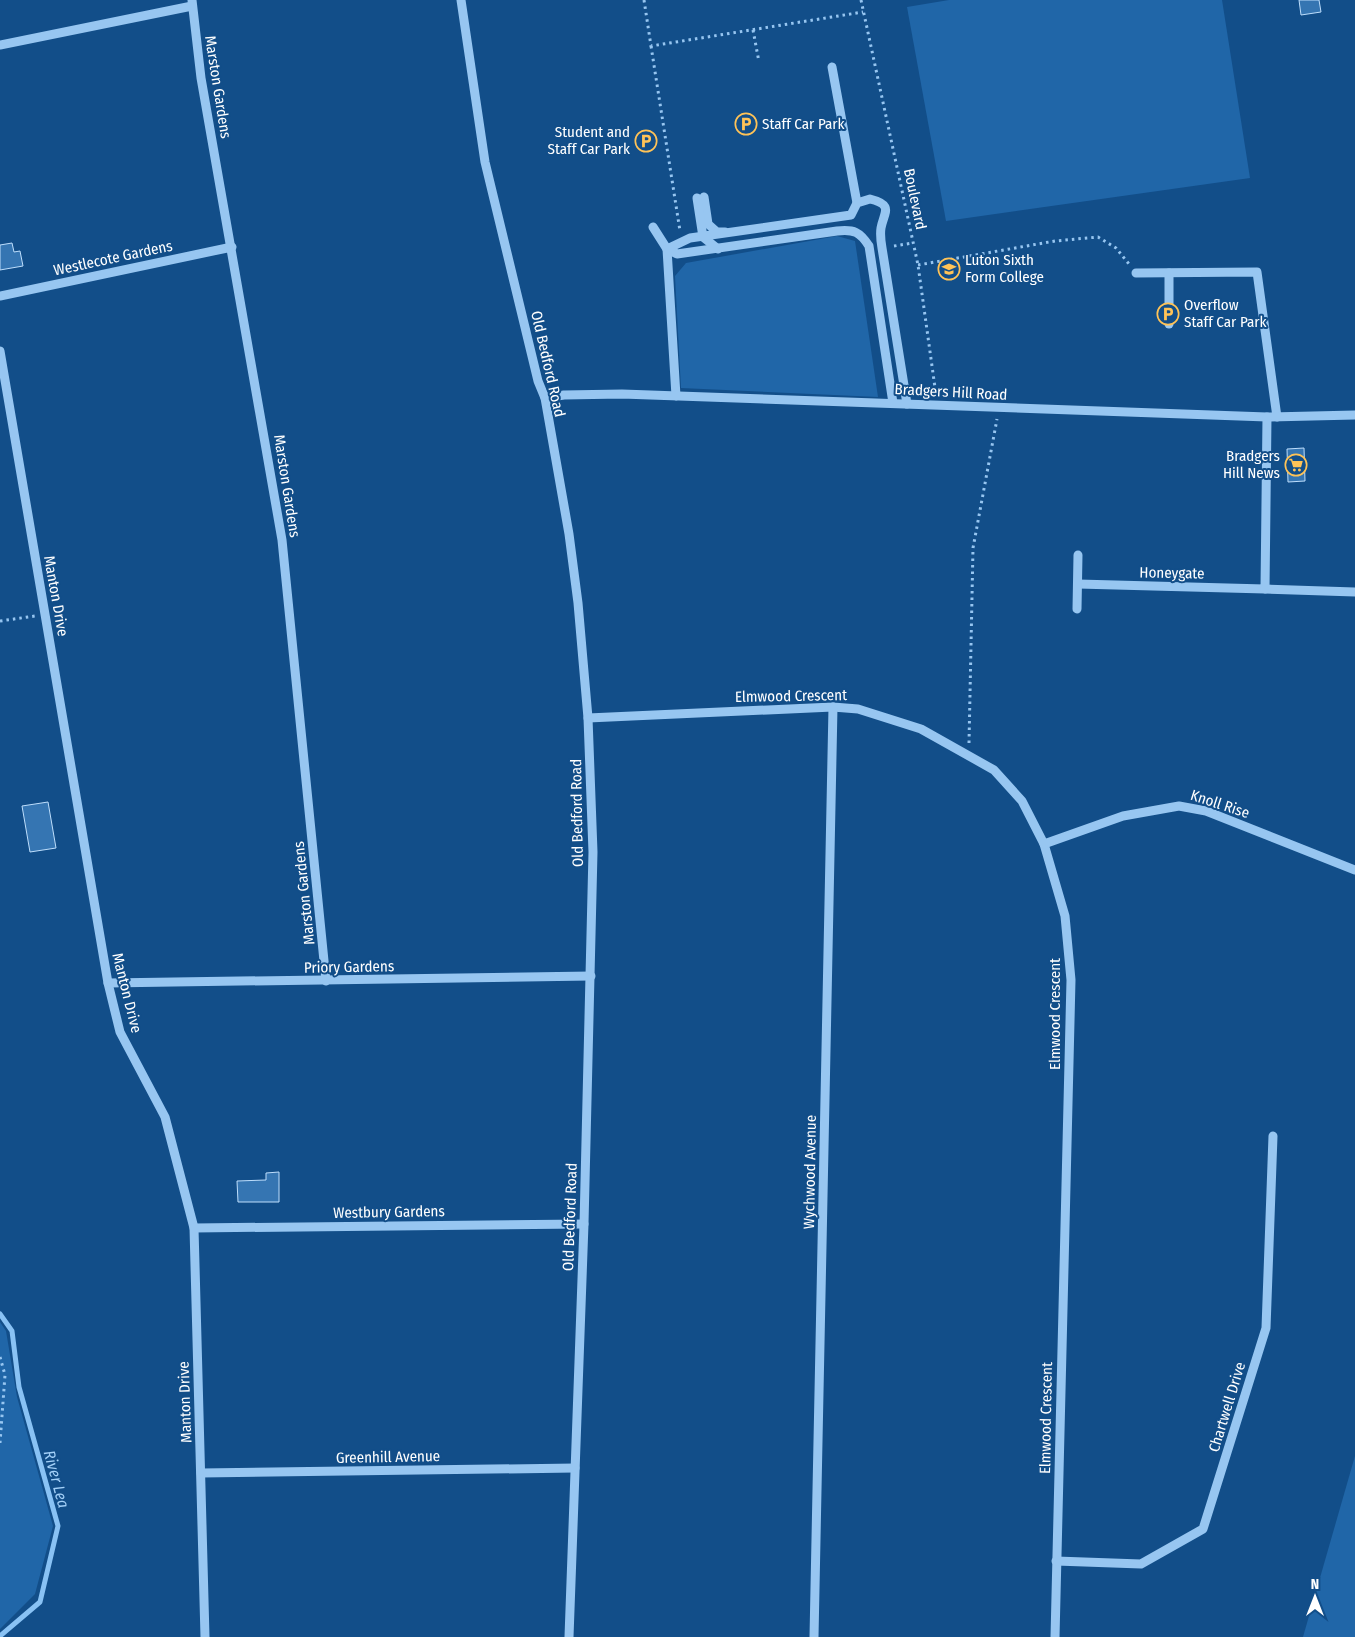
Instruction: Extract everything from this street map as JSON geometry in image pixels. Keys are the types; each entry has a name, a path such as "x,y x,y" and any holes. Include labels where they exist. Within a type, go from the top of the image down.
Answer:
{"street":[{"name":"Old Bedford Road","path":"461,0 485,162 538,381 545,398 569,534 588,718 593,852 591,976 569,1637"},
{"path":"0,45 192,3"},
{"name":"Marston Gardens","path":"192,3 202,78 282,540 326,981"},
{"path":"667,249 690,238 850,215 857,203 832,67"},
{"path":"718,249 703,237 701,197 708,224 717,232 727,233"},
{"path":"857,203 870,199 882,203 886,209 887,214 881,229 882,248 906,404"},
{"path":"653,227 667,249 676,396"},
{"path":"667,249 677,254 691,253 837,231 851,230 861,234 869,246 893,403"},
{"name":"Westlecote Gardens","path":"0,296 232,247"},
{"path":"1136,273 1257,272 1278,417"},
{"path":"1169,273 1169,324"},
{"name":"Manton Drive","path":"0,351 108,983 120,1032 165,1117 194,1228 205,1637"},
{"name":"Bradgers Hill Road","path":"545,398 564,395 676,396 1267,417 1355,415"},
{"path":"1265,589 1267,417"},
{"path":"1077,609 1078,555"},
{"name":"Honeygate","path":"1078,584 1355,592"},
{"name":"Elmwood Crescent","path":"588,718 833,707 858,709 921,729 994,770 1022,801 1044,844 1065,916 1071,980 1055,1637"},
{"name":"Wychwood Avenue","path":"814,1637 833,707"},
{"name":"Knoll Rise","path":"1044,844 1123,816 1179,806 1206,811 1355,870"},
{"name":"Priory Gardens","path":"108,983 591,976"},
{"name":"Chartwell Drive","path":"1056,1561 1142,1564 1203,1529 1266,1328 1273,1136"},
{"name":"Westbury Gardens","path":"194,1228 584,1224"},
{"name":"Greenhill Avenue","path":"201,1473 575,1468"}],"path":[{"path":"644,0 680,232"},
{"name":"Boulevard","path":"861,0 918,265 937,405"},
{"path":"651,46 863,12"},
{"path":"753,30 759,62"},
{"path":"918,265 1055,241 1098,237 1116,248 1136,273"},
{"path":"894,246 913,244"},
{"path":"968,754 973,548 999,408"},
{"path":"0,621 45,614"},
{"path":"0,1357 6,1375 0,1443"}],"shaded area":[{"path":"949,0 1222,0 1250,178 946,221 907,7"},
{"path":"837,236 855,241 878,397 681,388 675,276 686,263"},
{"path":"0,1322 6,1331 17,1397 53,1526 35,1594 0,1629"},
{"path":"1355,1456 1355,1637 1303,1637"}],"building":[{"path":"1299,0 1319,0 1321,12 1301,15"},
{"path":"12,243 14,252 20,251 23,266 0,270 0,245"},
{"name":"Bradgers Hill News","path":"1304,448 1305,481 1288,482 1287,449"},
{"path":"48,802 56,848 30,852 22,806"},
{"path":"279,1172 279,1202 238,1202 237,1181 266,1180 266,1173"}],"waterway":[{"name":"River Lea","path":"0,1314 12,1331 19,1387 58,1526 40,1602 0,1636"}],"place":[{"name":"Staff Car Park","path":"746,124"},
{"name":"Student and Staff Car Park","path":"646,141"},
{"name":"Luton Sixth Form College","path":"949,269"},
{"name":"Overflow Staff Car Park","path":"1168,314"},
{"name":"Bradgers Hill News","path":"1296,465"}]}
